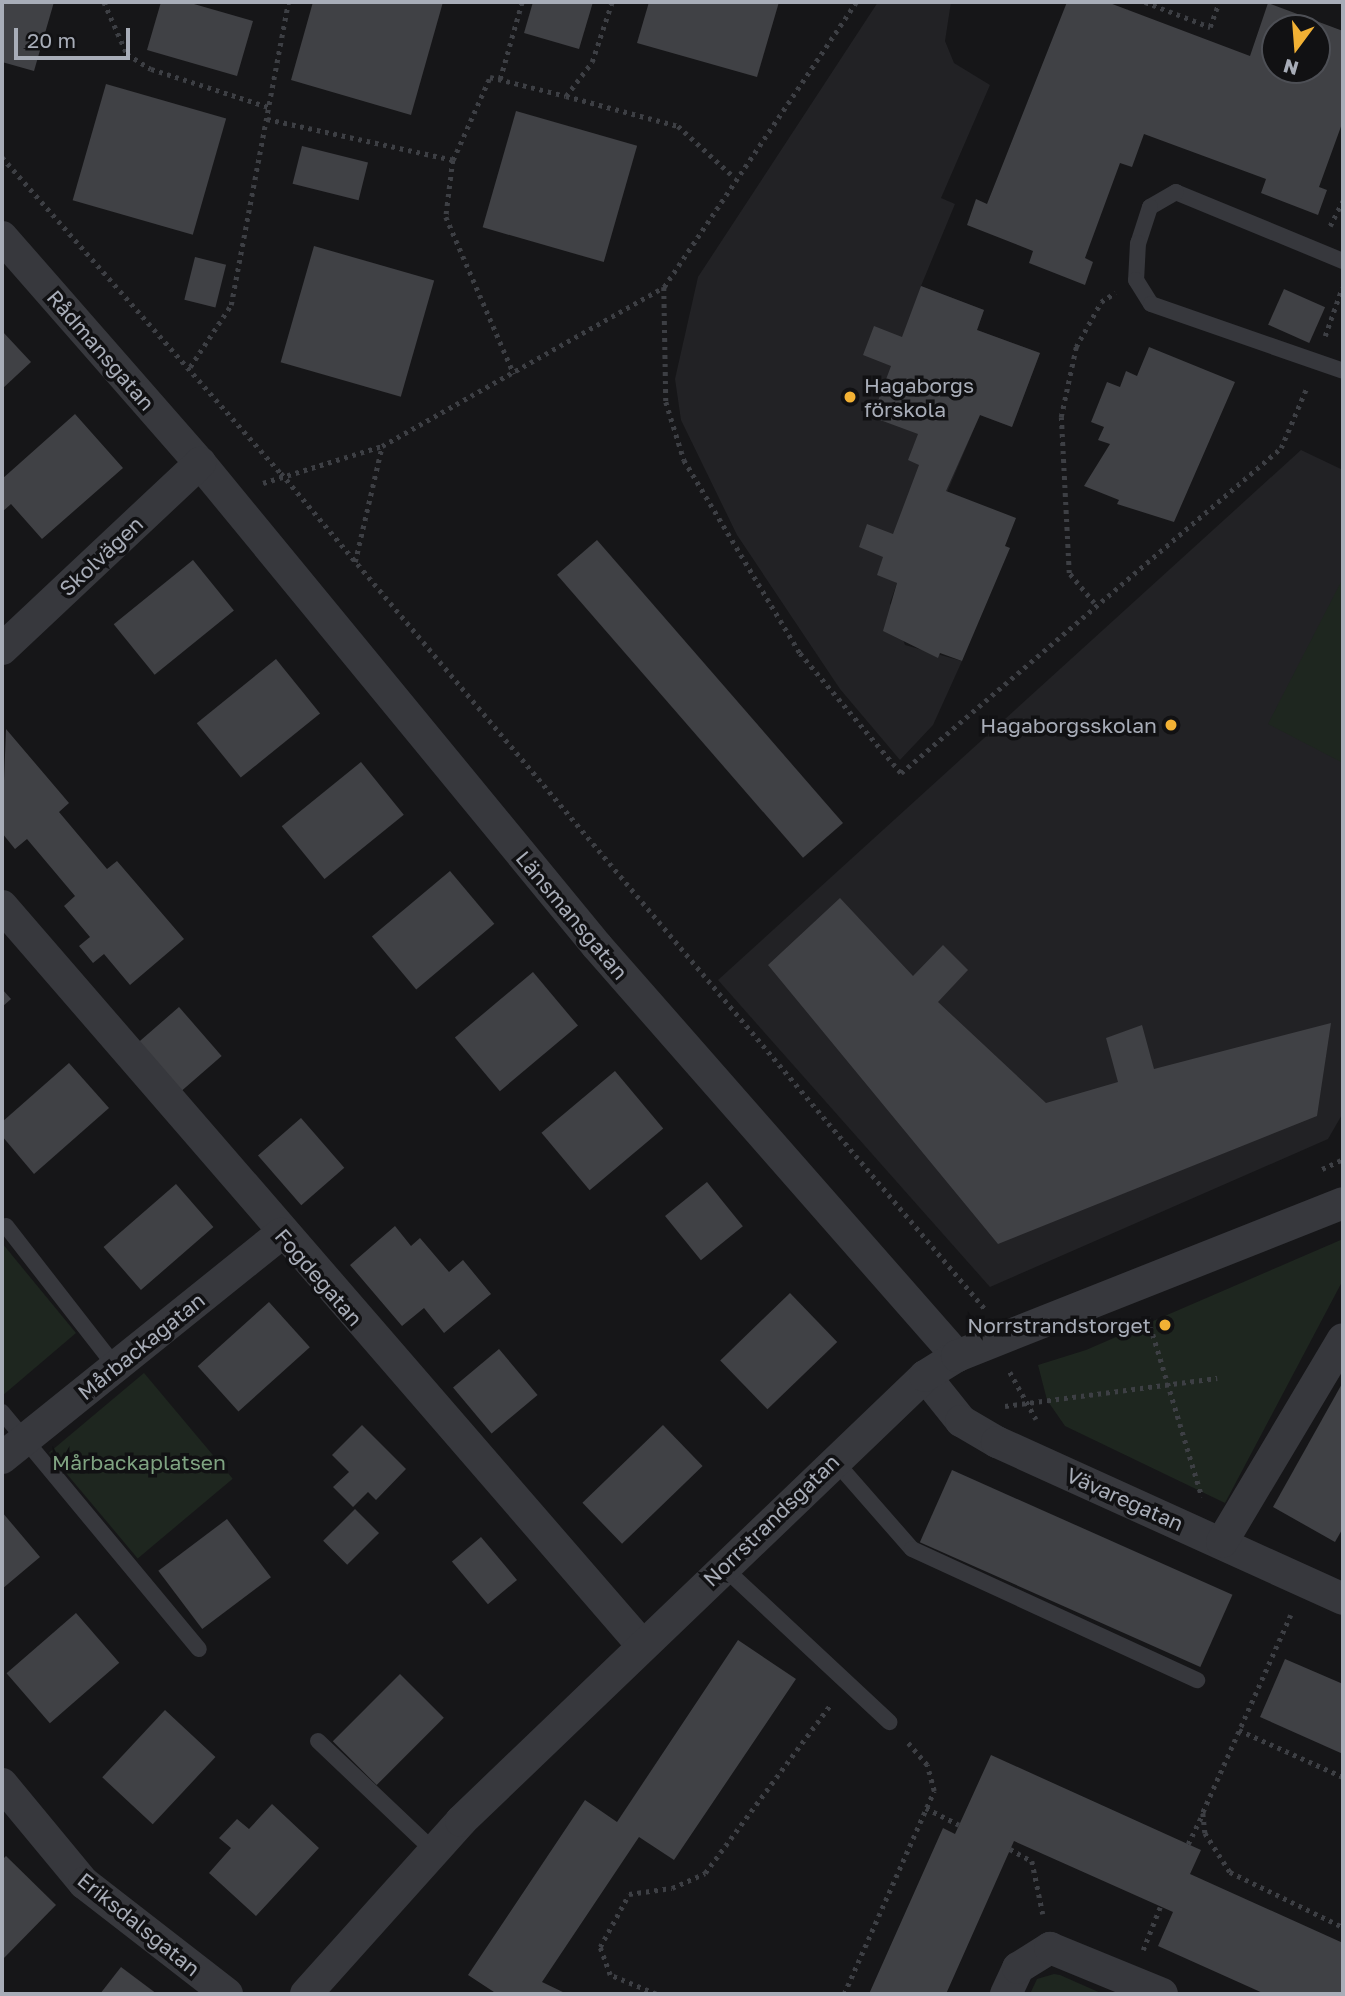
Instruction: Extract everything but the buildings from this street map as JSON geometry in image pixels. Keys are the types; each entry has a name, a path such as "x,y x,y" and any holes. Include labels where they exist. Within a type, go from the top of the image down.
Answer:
{"street":[{"name":"Rådmansgatan","path":"2,237 200,463"},
{"name":"Länsmansgatan","path":"200,463 597,946 957,1356"},
{"name":"Skolvägen","path":"2,649 200,463"},
{"name":"Fogdegatan","path":"2,906 281,1234 641,1644"},
{"name":"Norrstrandsgatan","path":"306,1994 434,1851 641,1644 925,1376 957,1356 1001,1344 1343,1203"},
{"name":"Mårbackagatan","path":"12,1450 281,1234"},
{"path":"1228,1529 1343,1339"},
{"name":"Vävaregatan","path":"925,1376 961,1421 1228,1529 1306,1582 1343,1599"},
{"name":"Eriksdalsgatan","path":"2,1784 84,1883 227,1994"},
{"path":"1006,1994 1018,1968 1050,1948 1162,1994"}],"lane":[{"path":"1343,261 1176,192 1150,207 1138,243 1136,280 1151,304 1316,364 1343,371"},
{"path":"6,1226 115,1366"},
{"path":"2,1412 12,1450 199,1648"},
{"path":"834,1460 912,1549 1197,1680"},
{"path":"722,1566 889,1722"},
{"path":"318,1741 434,1851"}],"path":[{"path":"104,2 127,54 151,69 269,107"},
{"path":"190,367 230,305 288,2"},
{"path":"500,79 522,2"},
{"path":"566,96 592,62 612,2"},
{"path":"230,500 281,473 382,446 514,374 664,287 734,177 799,94 856,2"},
{"path":"1144,2 1210,27 1219,2"},
{"path":"514,374 446,217 453,160 490,77 678,126 734,177"},
{"path":"267,119 453,160"},
{"path":"2,157 281,473 697,974 983,1305 1022,1401 1050,1427"},
{"path":"1094,603 1069,573 1061,416 1076,347 1101,302 1136,280"},
{"path":"664,287 666,402 684,460 800,653 901,773 1094,603 1204,520 1281,448 1316,364 1343,284"},
{"path":"355,562 382,446"},
{"path":"1144,1307 1204,1502"},
{"path":"961,1421 1022,1401 1217,1378"},
{"path":"1192,1496 1204,1502 1228,1529"},
{"path":"1188,1844 1306,1582"},
{"path":"656,1994 610,1975 600,1947 629,1894 671,1888 705,1873 847,1683"},
{"path":"844,1994 934,1791 927,1765 889,1722"},
{"path":"1239,1730 1343,1777"},
{"path":"926,1808 959,1825"},
{"path":"1203,1813 1205,1833 1230,1872 1343,1927"},
{"path":"1010,1849 1032,1861 1050,1948"},
{"path":"1131,1980 1160,1908"}],"shaded area":[{"name":"Hagaborgs förskola","path":"878,2 951,2 945,41 954,63 990,85 941,198 955,204 921,286 984,310 977,330 1040,353 1012,427 980,415 936,518 887,578 897,583 890,603 905,645 962,661 933,725 900,760 840,689 737,535 681,420 675,379 698,277"},
{"name":"Hagaborgsskolan","path":"1301,450 1343,470 1343,1113 1328,1139 990,1287 718,980"}],"green space":[{"path":"1343,578 1343,763 1268,724"},
{"path":"1343,1239 1343,1280 1225,1503 1065,1426 1047,1400 1038,1365 1086,1350"},
{"path":"2,1243 76,1333 2,1396"},
{"name":"Mårbackaplatsen","path":"144,1373 233,1479 138,1558 49,1453"},
{"path":"1054,1974 1103,1994 1030,1994 1037,1979"}],"place":[{"name":"Hagaborgs förskola","path":"850,397"},
{"name":"Hagaborgsskolan","path":"1171,725"},
{"name":"Norrstrandstorget","path":"1165,1325"}]}
